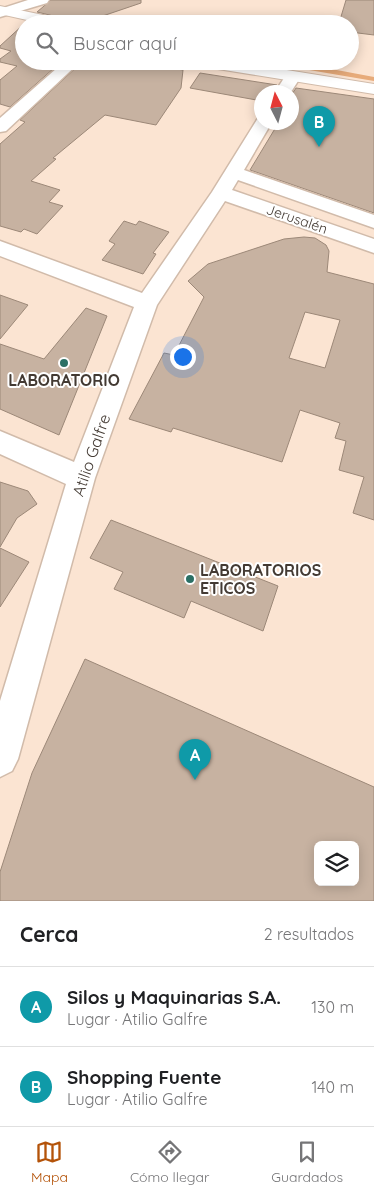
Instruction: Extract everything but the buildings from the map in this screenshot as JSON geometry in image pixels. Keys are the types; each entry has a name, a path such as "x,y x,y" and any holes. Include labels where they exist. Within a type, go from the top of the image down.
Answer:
{"highway":[{"path":"1,14 15,16"},
{"path":"1,14 15,22"},
{"path":"248,70 374,89"}],"street":[{"path":"1,14 42,0"},
{"path":"1,124 64,70"},
{"path":"288,85 292,78"},
{"name":"Atilio Galfre","path":"0,759 81,478 147,303 259,130"},
{"path":"227,182 374,222"},
{"name":"Jerusalén","path":"227,182 374,246"},
{"path":"0,248 147,303"},
{"path":"0,442 81,478"}],"shaded area":[{"path":"309,70 336,70 374,77 374,81"}],"place":[{"name":"Shopping Fuente","path":"319,147"},
{"name":"LABORATORIO","path":"64,363"},
{"name":"LABORATORIOS ETICOS","path":"190,579"},
{"name":"Silos y Maquinarias S.A.","path":"195,780"}]}
